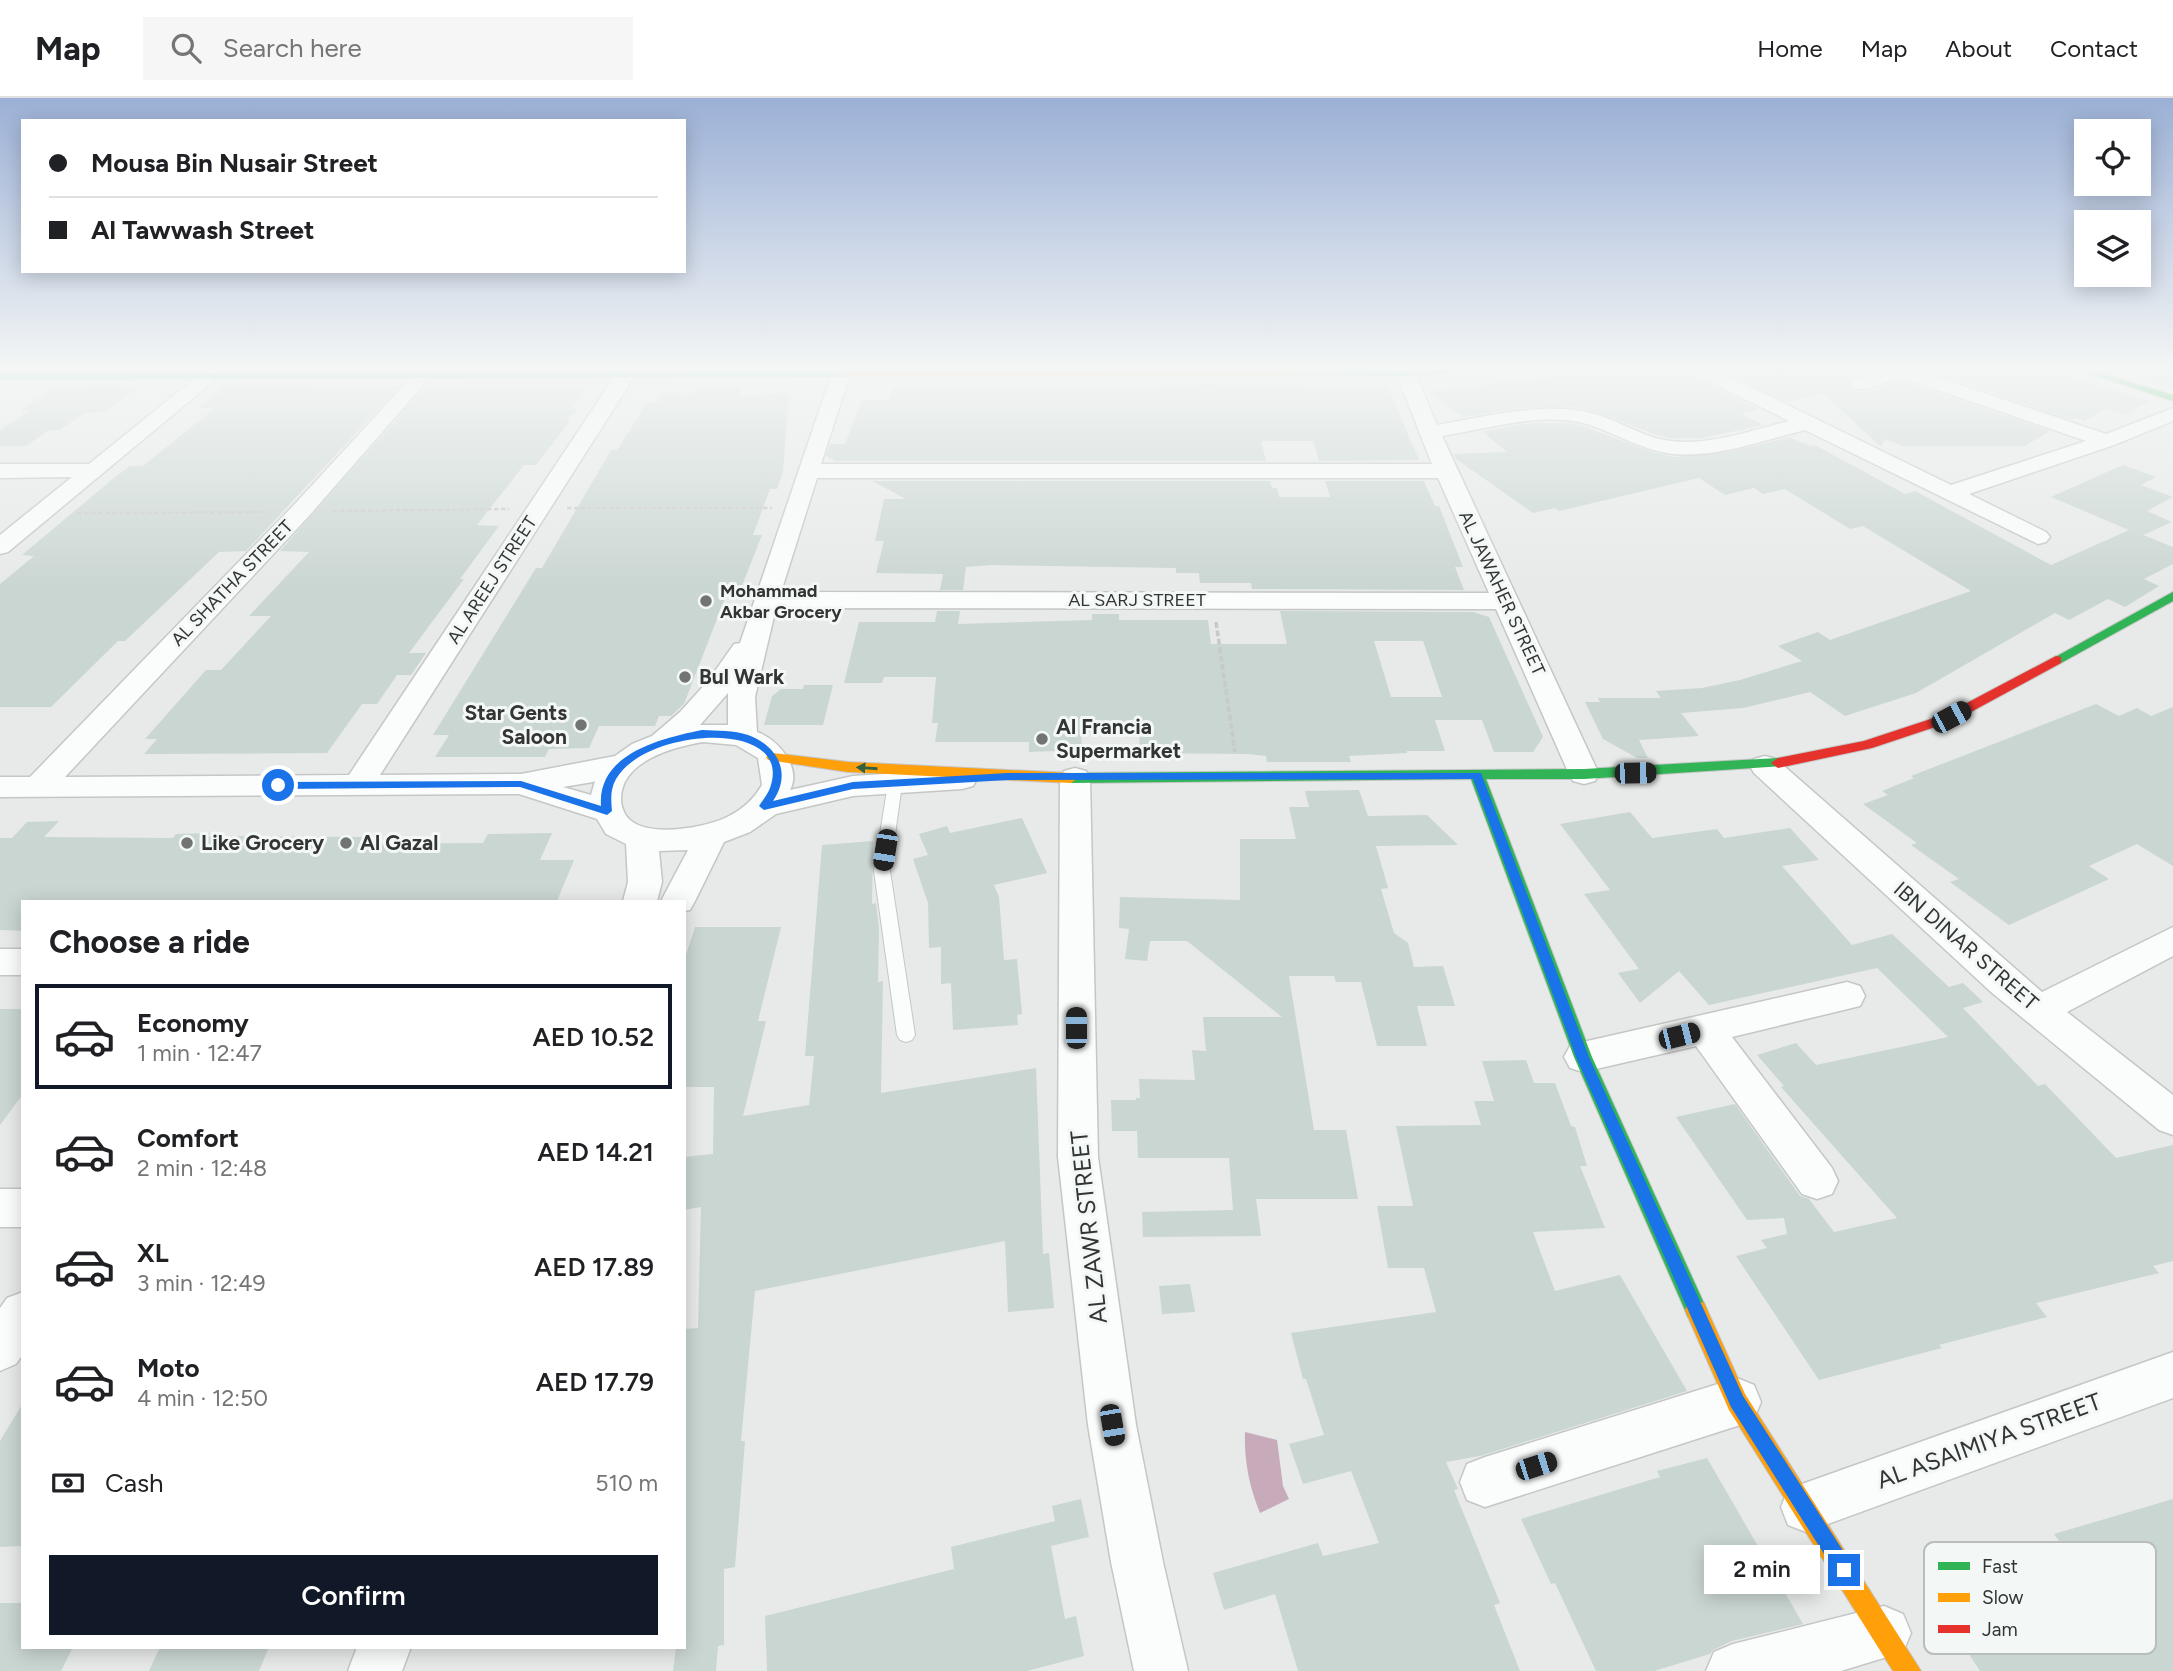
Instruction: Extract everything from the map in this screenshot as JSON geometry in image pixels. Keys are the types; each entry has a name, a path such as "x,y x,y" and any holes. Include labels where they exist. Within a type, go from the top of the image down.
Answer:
{"street":[{"path":"0,547 127,443"},
{"name":"AL SHATHA STREET","path":"38,787 300,512 361,443"},
{"name":"AL AREEJ STREET","path":"358,785 581,443"},
{"path":"743,737 741,697 763,612 819,443"},
{"name":"AL JAWAHER STREET","path":"1435,443 1584,774"},
{"path":"1652,443 1697,449 1721,443"},
{"path":"1849,443 2038,537"},
{"path":"1951,493 2101,443"},
{"path":"0,471 94,470"},
{"path":"810,471 1446,471"},
{"path":"773,757 827,765 1075,778 1584,774 1765,766 1867,745 1951,717 2173,596"},
{"name":"AL SARJ STREET","path":"763,612 1213,600 1507,601"},
{"path":"0,787 521,784 593,772 625,762 688,722 708,703 763,612"},
{"path":"659,742 702,733 743,737 761,745 773,757 778,772 775,789 764,806"},
{"path":"625,762 611,778 605,795 607,811 620,827 642,838 663,842 710,836 732,829 764,806 828,789 1008,776"},
{"name":"IBN DINAR STREET","path":"1765,766 2039,1010 2173,1118"},
{"path":"1477,775 1583,1057 1737,1402 1896,1652 1733,1671"},
{"name":"AL ZAWR STREET","path":"1075,778 1078,1157 1112,1425 1137,1562 1161,1671"},
{"path":"521,784 607,811"},
{"path":"678,900 710,836"},
{"path":"640,900 645,882 642,838"},
{"path":"2039,1010 2173,940"},
{"path":"0,962 21,961"},
{"path":"1583,1057 1847,996"},
{"path":"1705,1029 1817,1181"},
{"path":"0,1208 21,1208"},
{"path":"0,1348 21,1316"},
{"name":"AL ASAIMIYA STREET","path":"1805,1507 2173,1375"},
{"path":"1485,1482 1737,1402"},
{"path":"374,1671 383,1649"}],"lane":[{"path":"895,784 882,871 906,1035"}],"path":[{"path":"42,513 797,508"},
{"path":"1213,600 1238,776"}],"shaded area":[{"path":"1245,1432 1277,1440 1283,1486 1289,1499 1260,1513 1248,1473"}],"building":[{"path":"0,443 30,443 26,446 0,446"},
{"path":"171,443 346,443 246,551 219,552 125,641 118,641 51,707 0,707 0,584 34,556 22,555 114,478 130,466 143,466"},
{"path":"375,443 553,443 536,465 524,465 477,525 499,526 409,653 426,653 411,675 397,675 377,704 362,704 327,753 144,754 157,739 145,739 206,670 221,670 271,616 249,616 309,552 280,551"},
{"path":"621,443 785,443 783,472 777,489 770,489 753,535 762,535 741,588 729,588 684,704 671,716 659,716 655,726 599,726 589,748 549,749 545,757 435,757 449,735 433,735 536,568 542,568 611,450 617,450"},
{"path":"1262,443 1266,461 836,461 826,456 830,444"},
{"path":"1314,443 1412,443 1419,460 1319,461"},
{"path":"1497,443 1629,443 1673,457 1724,453 1763,443 1815,445 1905,494 1915,491 2051,565 2129,530 2051,497 2123,465 2156,477 2141,485 2173,497 2147,511 2172,522 2143,535 2173,547 2173,564 2144,579 2159,586 2125,607 2108,599 2069,620 2055,613 1916,693 1845,716 1810,692 1743,708 1681,713 1699,736 1639,740 1648,758 1637,758 1603,739 1585,702 1600,702 1598,698 1661,698 1656,691 1702,688 1740,680 1802,661 1778,646 1818,632 1830,640 1971,591 1863,526 1850,529 1785,489 1763,494 1754,488 1725,495 1699,478 1559,511 1555,508 1533,513 1456,459 1453,454 1507,452"},
{"path":"1896,443 2029,443 2025,446 1902,446"},
{"path":"872,481 1270,481 1272,488 1277,488 1279,497 1330,497 1325,481 1424,481 1435,506 1439,506 1463,567 1455,567 1464,590 1252,589 1251,583 1200,583 1199,573 1176,573 1176,568 991,565 966,567 963,590 940,590 943,574 876,573 884,541 875,541 884,499 906,499"},
{"path":"937,611 960,611 958,624 1092,620 1092,614 1119,614 1119,620 1208,620 1211,644 1287,644 1280,611 1473,612 1489,617 1543,737 1533,752 1494,752 1482,720 1435,720 1445,751 1349,756 1351,762 1267,762 1266,756 1247,754 1140,753 1139,731 1081,732 1082,750 1029,752 1029,742 935,742 938,723 932,723 936,677 884,677 882,683 844,683 859,622 935,622","holes":["1374,641 1423,641 1442,697 1391,697"]},
{"path":"804,685 833,685 823,725 764,725 772,696 781,689 803,689"},
{"path":"2096,704 2119,716 2137,708 2151,716 2173,707 2173,866 2137,844 2089,866 2109,879 2009,925 1950,882 1959,879 1911,845 1917,843 1863,804 1888,795 1882,791 1914,778 1911,776"},
{"path":"1359,790 1368,816 1427,815 1458,845 1376,846 1388,888 1381,889 1394,933 1408,943 1414,967 1443,966 1455,1006 1417,1006 1427,1046 1377,1046 1361,982 1336,982 1334,976 1289,976 1314,1130 1346,1130 1358,1199 1256,1199 1261,1236 1143,1237 1142,1212 1233,1210 1229,1158 1138,1158 1137,1131 1112,1131 1111,1100 1140,1098 1139,1079 1195,1080 1192,1050 1206,1051 1203,1017 1282,1017 1187,941 1150,941 1147,961 1125,959 1129,929 1119,928 1120,897 1240,900 1240,839 1296,839 1289,807 1309,807 1305,791"},
{"path":"1630,812 1652,838 1717,829 1724,838 1790,828 1819,860 1782,866 1852,945 1892,934 1949,987 1963,983 1983,1002 1963,1008 2038,1086 2045,1084 2116,1158 2173,1145 2173,1261 2153,1266 2159,1273 2036,1303 2047,1317 1819,1380 1736,1256 1767,1248 1761,1240 1787,1234 1784,1218 1747,1220 1676,1117 1735,1104 1800,1196 1809,1199 1834,1232 1897,1218 1781,1087 1784,1086 1757,1055 1796,1043 1816,1065 1948,1037 1877,968 1709,1005 1679,971 1640,1003 1618,973 1639,969 1584,894 1610,890 1560,824"},
{"path":"1022,818 1047,873 994,885 999,897 1004,960 1017,959 1022,1014 1017,1015 1018,1025 953,1030 951,983 941,984 941,947 929,948 928,903 913,859 928,855 919,834 947,826 950,833"},
{"path":"59,821 44,837 173,838 176,834 210,833 208,836 366,837 362,844 483,843 488,834 552,833 540,860 574,860 557,900 21,900 21,931 0,930 0,838 12,838 27,822"},
{"path":"873,841 872,904 876,903 879,929 878,982 883,981 881,1093 1036,1068 1043,1254 1049,1253 1054,1308 1008,1312 1005,1241 755,1291 741,1441 745,1441 735,1567 724,1569 724,1645 718,1646 716,1671 673,1671 676,1649 686,1649 686,1329 698,1328 701,1207 686,1210 686,1157 713,1154 714,1087 686,1087 686,955 695,927 781,927 758,1021 766,1021 743,1116 809,1105 814,1056 805,1056 822,845"},
{"path":"0,1009 21,1009 21,1097 0,1125"},
{"path":"1526,1060 1534,1083 1555,1083 1571,1126 1575,1127 1587,1166 1580,1166 1605,1228 1533,1232 1555,1291 1620,1275 1687,1391 1480,1456 1446,1462 1458,1489 1454,1490 1500,1603 1494,1605 1520,1671 1298,1671 1275,1594 1224,1610 1213,1573 1318,1543 1323,1556 1379,1543 1351,1471 1303,1484 1289,1444 1324,1435 1306,1379 1303,1379 1291,1333 1436,1312 1424,1268 1388,1268 1377,1206 1413,1206 1396,1126 1481,1125 1474,1101 1494,1101 1482,1061"},
{"path":"1190,1284 1195,1312 1162,1314 1159,1286"},
{"path":"21,1406 21,1546 0,1547 0,1441"},
{"path":"1707,1458 1803,1624 1732,1641 1710,1654 1654,1671 1596,1671 1555,1583 1551,1584 1521,1519 1660,1477 1657,1471"},
{"path":"1081,1499 1089,1537 1051,1546 1065,1619 1076,1616 1084,1656 1027,1671 767,1671 765,1616 954,1569 951,1547 1055,1521 1052,1506"},
{"path":"2173,1499 2173,1671 1980,1671 1969,1654 2156,1654 2156,1542 2060,1542 2054,1534"},
{"path":"0,1603 21,1603 21,1649 72,1649 61,1671 0,1671"},
{"path":"159,1649 268,1649 259,1671 149,1671"}],"traffic: fast":[{"path":"2056,660 2173,596"},
{"path":"1071,778 1584,774 1778,763"},
{"path":"1477,775 1583,1057 1696,1310"}],"traffic: slow":[{"path":"773,757 848,767 1071,778"},
{"path":"1696,1310 1737,1402 1908,1671"}],"traffic: jam":[{"path":"1778,763 1867,745 1951,717 2056,660"}],"place":[{"name":"Mohammad Akbar Grocery","path":"706,601"},
{"name":"Bul Wark","path":"685,677"},
{"name":"Star Gents Saloon","path":"581,725"},
{"name":"Al Francia Supermarket","path":"1042,739"},
{"name":"Like Grocery","path":"187,843"},
{"name":"Al Gazal","path":"346,843"}],"route":[{"path":"278,785 521,784 607,811 605,795 611,778 625,762 659,742 702,733 724,733 743,737 761,745 773,757 778,772 775,789 764,806 828,789 1008,776 1075,778 1477,775 1583,1057 1737,1402 1844,1570"}]}
